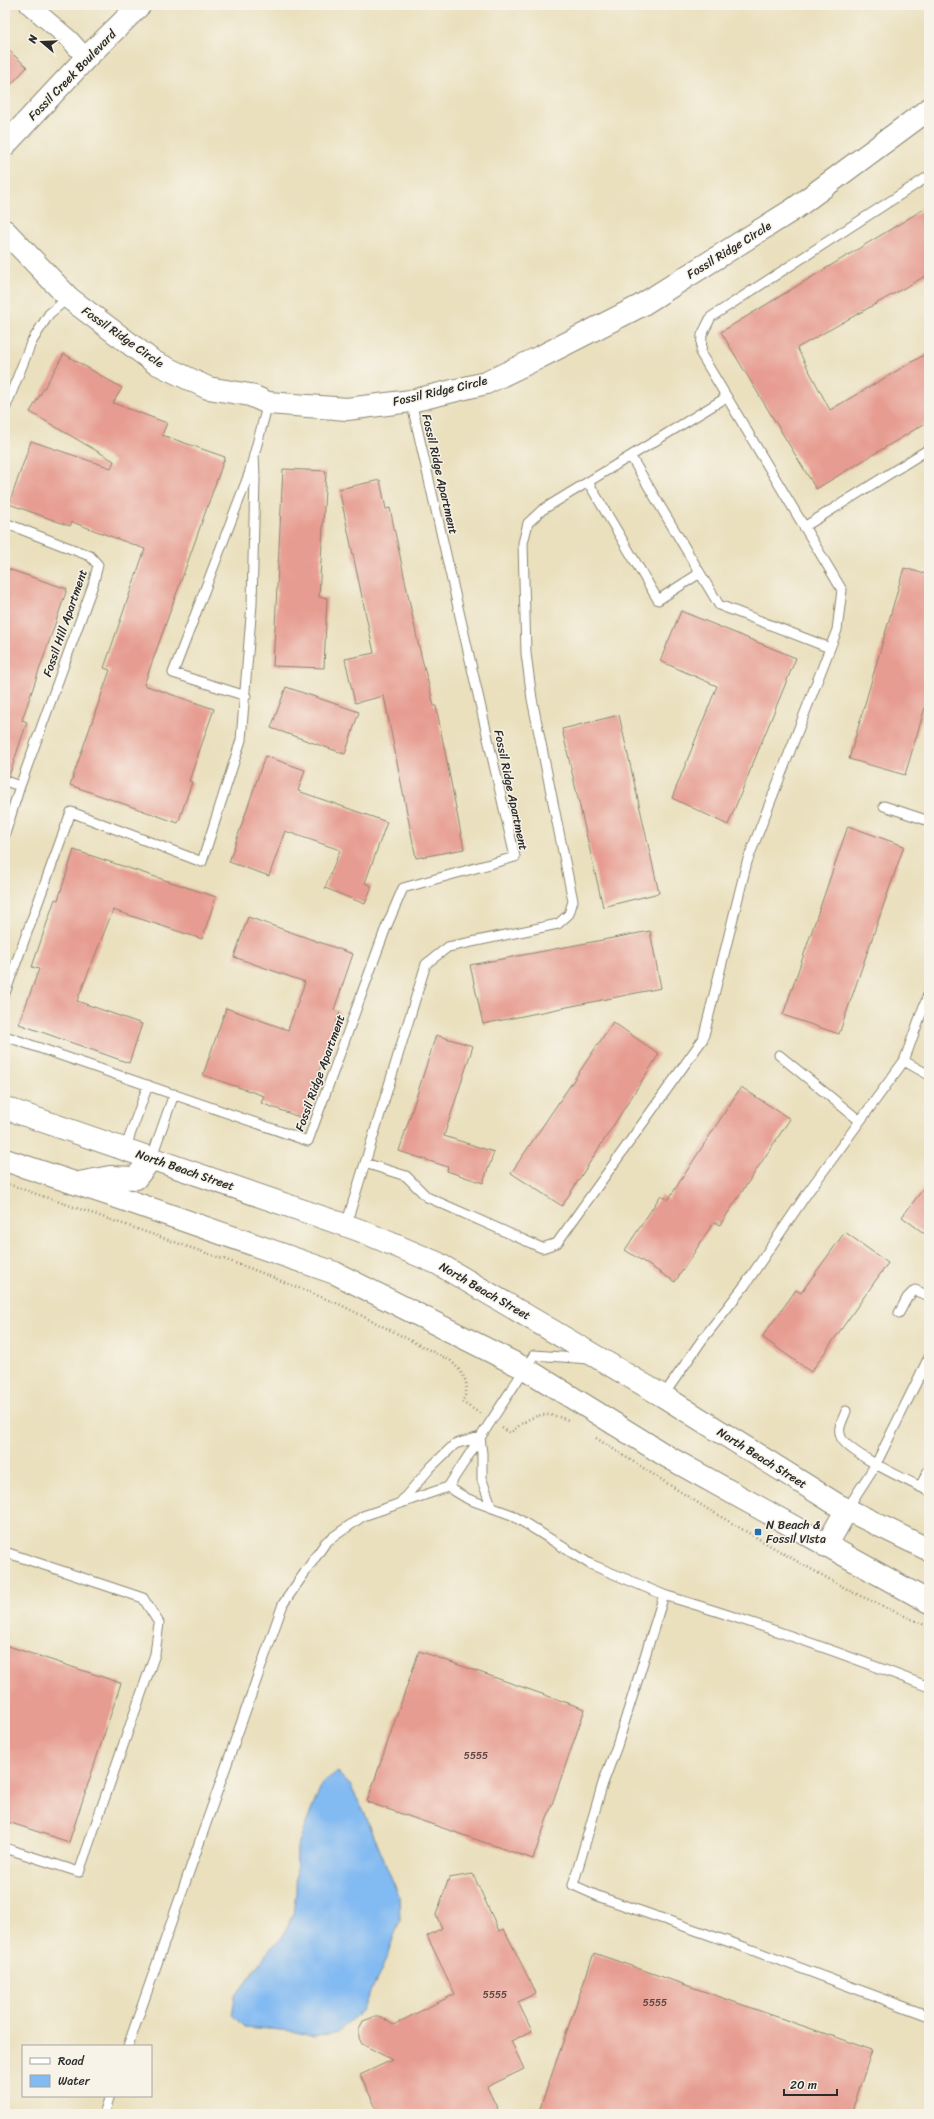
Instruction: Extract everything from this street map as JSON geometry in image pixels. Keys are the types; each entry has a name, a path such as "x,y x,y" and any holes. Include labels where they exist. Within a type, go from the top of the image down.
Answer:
{"main road":[{"name":"Fossil Creek Boulevard","path":"5,146 86,58 140,5"},
{"name":"Fossil Ridge Circle","path":"5,231 69,298 154,362 208,388 250,395 268,403 347,408 411,401 486,383 540,358 640,306 794,209 929,110"},
{"name":"North Beach Street","path":"5,1108 346,1225 437,1263 663,1396 836,1504 929,1550"},
{"path":"76,1183 110,1178 136,1178 151,1159"},
{"path":"5,1160 76,1183 335,1273 526,1369 668,1457 929,1602"},
{"path":"826,1546 847,1509"}],"street":[{"path":"28,5 69,39 86,58"}],"lane":[{"path":"365,1163 406,1176 427,1197 542,1248 557,1243 703,1039 747,862 837,630 842,590 701,354 702,335 711,317 929,176"},
{"path":"5,409 31,343 49,314 69,298"},
{"path":"346,1225 426,964 448,947 558,924 569,914 573,901 531,692 526,653 523,543 528,523 542,510 727,397"},
{"name":"Fossil Ridge Apartment","path":"5,1036 308,1141 385,930 403,888 515,857 411,401"},
{"path":"246,696 173,673 246,481 268,403"},
{"path":"804,527 929,449"},
{"path":"5,994 71,812 202,862 241,740 246,696 252,604 256,477 254,454"},
{"path":"631,457 719,605 830,648"},
{"path":"588,482 658,600 700,573"},
{"name":"Fossil Hill Apartment","path":"5,523 90,556 98,565 93,585 20,786 5,834"},
{"path":"5,781 20,786"},
{"path":"884,806 929,821"},
{"path":"663,1396 702,1340 745,1285 808,1192 904,1061 929,992"},
{"path":"779,1055 860,1121"},
{"path":"904,1061 929,1074"},
{"path":"125,1150 148,1085"},
{"path":"151,1159 174,1094"},
{"path":"899,1314 907,1298 915,1290 929,1296"},
{"path":"128,2045 283,1604 326,1542 363,1516 448,1487 534,1355 602,1360"},
{"path":"847,1509 876,1464 929,1357"},
{"path":"846,1411 839,1428 841,1438 853,1450 876,1464 929,1491"},
{"path":"398,1504 431,1467 455,1444 480,1437"},
{"path":"480,1437 482,1453 482,1480 492,1508"},
{"path":"920,1487 929,1469"},
{"path":"448,1487 468,1499 512,1515 590,1564 664,1595 718,1610 804,1640 929,1687"},
{"path":"5,1552 143,1598 159,1623 155,1654 79,1872 5,1848"},
{"path":"664,1595 617,1746 603,1783 573,1885 600,1897 684,1928 744,1947 929,2016"},
{"path":"104,2114 110,2097"}],"path":[{"path":"5,1183 252,1268 341,1305 452,1361 461,1371 466,1381 467,1393 462,1402"},
{"path":"510,1433 524,1421 539,1414 556,1416 575,1424"},
{"path":"594,1437 706,1508 793,1559 854,1592 929,1627"}],"water":[{"path":"337,1772 350,1785 364,1812 399,1896 400,1920 382,1969 361,2011 338,2032 314,2037 293,2031 244,2027 232,2015 235,1997 266,1954 283,1936 293,1914 296,1892 297,1847 322,1783"}],"building":[{"path":"5,47 27,67 5,91"},
{"path":"929,206 929,274 797,348 830,410 929,352 929,421 816,489 721,332"},
{"path":"64,354 122,388 113,403 167,423 162,435 225,457 144,685 214,709 189,781 192,782 178,823 70,785 110,670 104,668 145,549 72,522 70,526 9,504 31,441 111,468 114,461 30,412"},
{"path":"283,469 326,471 319,597 327,598 324,668 273,666"},
{"path":"380,480 386,509 390,508 418,643 434,706 436,706 464,849 416,858 384,696 355,703 345,659 374,653 339,489"},
{"path":"5,568 67,589 22,720 27,722 9,776 5,775"},
{"path":"904,568 929,575 929,694 905,775 849,759"},
{"path":"681,611 796,658 728,825 672,798 717,686 660,661"},
{"path":"286,687 359,712 345,754 271,728"},
{"path":"619,715 659,893 603,907 562,729"},
{"path":"265,756 305,770 298,791 387,822 365,883 372,886 365,904 325,888 340,850 285,831 269,876 229,862"},
{"path":"848,826 904,846 839,1034 783,1015"},
{"path":"74,850 216,897 202,939 113,910 77,1001 142,1024 129,1063 19,1024 39,969 32,967 55,899 58,900"},
{"path":"248,917 353,954 334,1010 340,1012 302,1118 261,1103 264,1096 203,1075 226,1008 288,1030 305,982 234,957"},
{"path":"650,931 661,988 483,1024 470,965"},
{"path":"613,1022 659,1054 562,1206 511,1173"},
{"path":"436,1035 473,1046 444,1136 494,1152 483,1183 447,1171 448,1167 399,1151"},
{"path":"741,1087 790,1119 720,1225 714,1222 675,1282 625,1250 661,1195 668,1200"},
{"path":"929,1181 929,1237 902,1217"},
{"path":"845,1232 888,1263 811,1372 762,1337 796,1290 801,1293"},
{"path":"5,1645 121,1683 69,1842 5,1821"},
{"path":"419,1651 585,1709 533,1859 367,1802"},
{"path":"473,1874 499,1931 504,1929 536,1993 518,2002 532,2031 511,2041 524,2069 487,2087 500,2114 379,2114 360,2075 392,2060 362,2044 359,2038 359,2029 363,2021 374,2017 382,2017 393,2025 455,1994 427,1936 442,1928 436,1915 449,1878"},
{"path":"594,1953 872,2050 851,2114 538,2114"}],"place":[{"name":"N Beach & Fossil Vista","path":"758,1532"}]}
